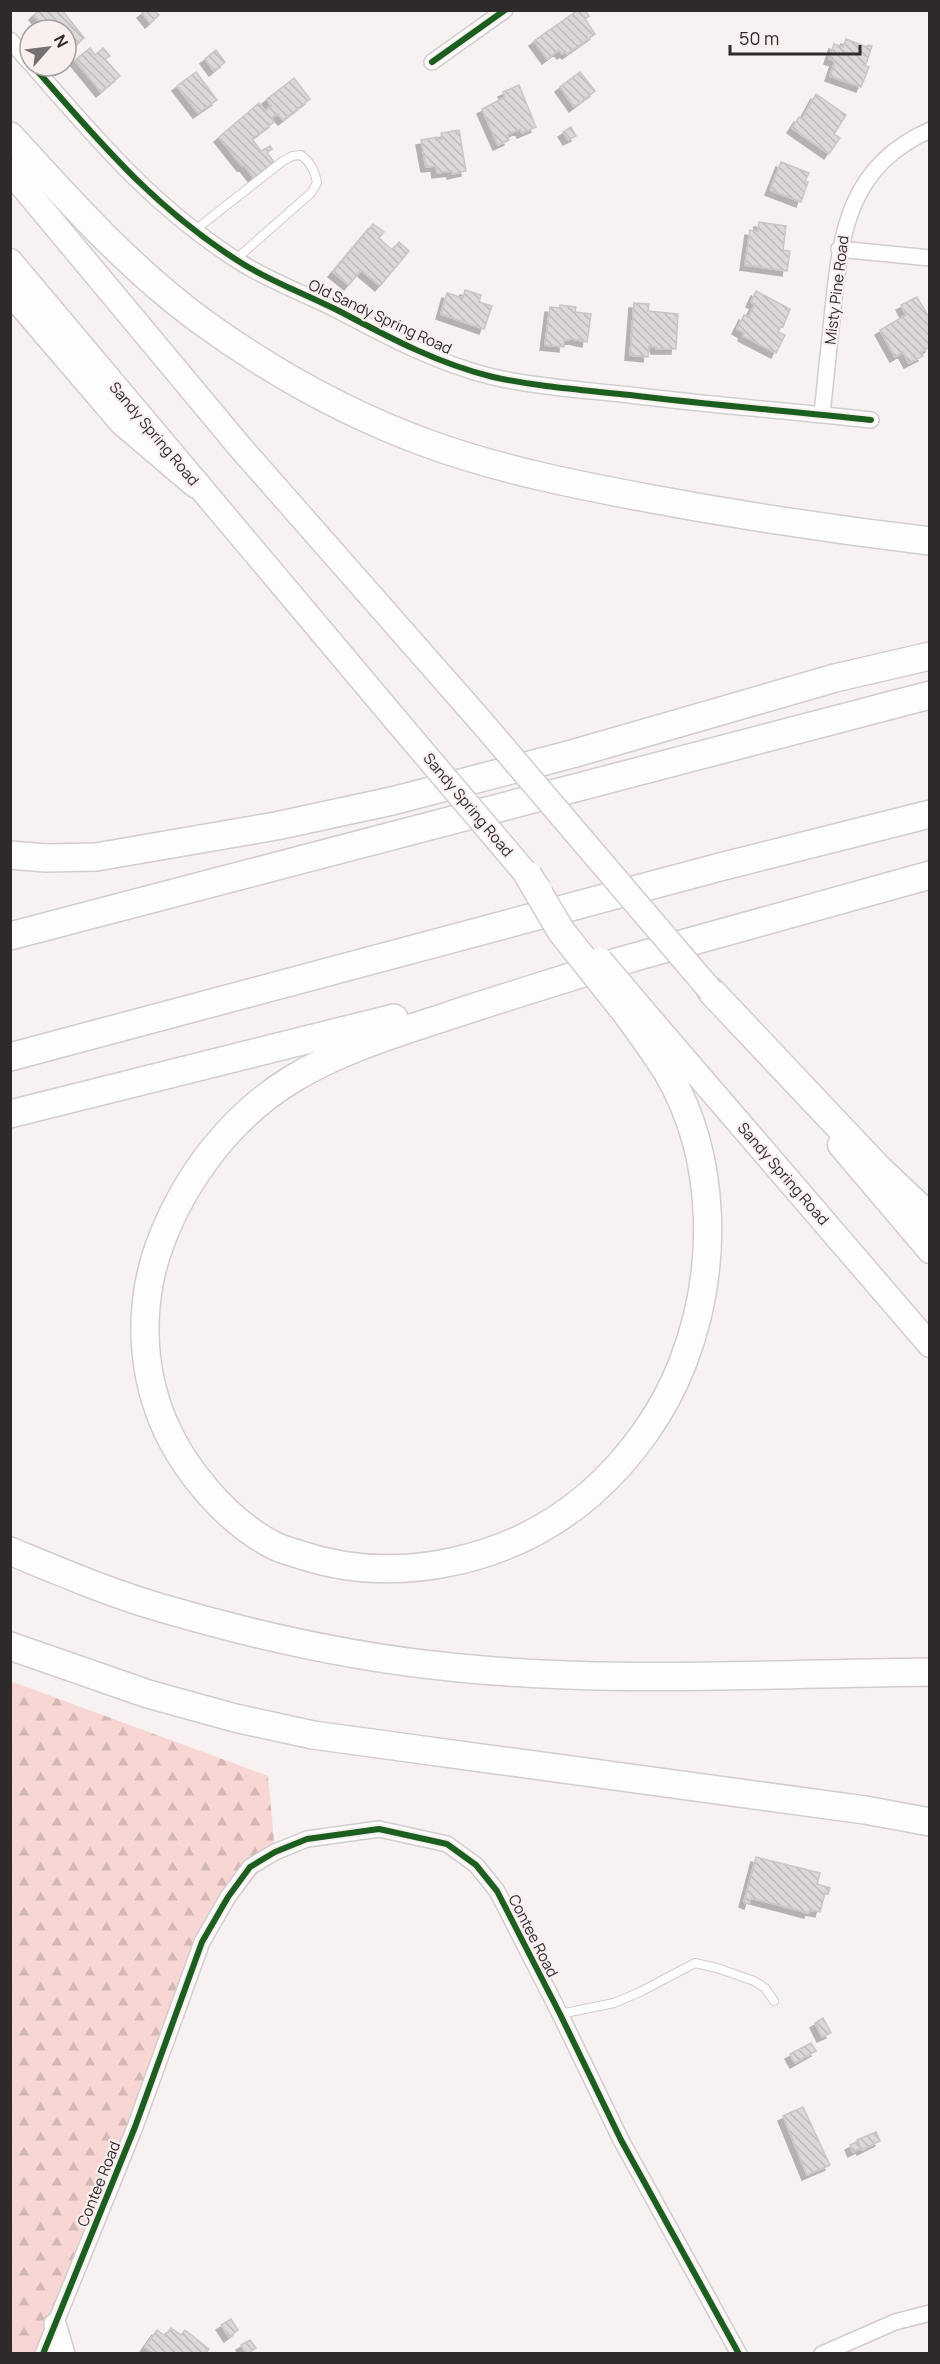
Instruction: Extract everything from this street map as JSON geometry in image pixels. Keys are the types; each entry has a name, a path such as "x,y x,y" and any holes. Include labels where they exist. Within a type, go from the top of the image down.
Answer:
{"highway":[{"path":"10,136 77,210 140,270 200,320 252,356 363,416 429,444 500,466 579,485 831,530 930,542"},
{"path":"10,290 123,422 196,484"},
{"path":"10,855 46,858 96,857 264,828 392,801 572,754 835,678 930,656"},
{"path":"10,936 930,695"},
{"path":"10,1057 708,870 930,814"},
{"path":"528,875 561,931 635,1012 670,1077 686,1113 702,1163 708,1219 706,1269 695,1330 675,1382 647,1429 623,1460 590,1495 553,1521 508,1545 469,1558 416,1568 367,1569 318,1560 276,1546 237,1520 202,1487 171,1441 152,1395 145,1352 146,1303 154,1260 169,1219 192,1178 219,1142 247,1113 291,1080 339,1055 404,1031 635,957"},
{"path":"10,1114 635,957 930,875"},
{"path":"799,912 930,884"},
{"path":"10,926 106,910"},
{"path":"711,991 886,1176 930,1217"},
{"path":"10,1551 84,1581 163,1609 253,1633 337,1651 440,1666 540,1674 930,1672"},
{"path":"10,1646 148,1694 235,1718 313,1735 854,1809 930,1822"}],"main road":[{"path":"10,171 240,447 479,719 930,1251"},
{"name":"Sandy Spring Road","path":"10,261 528,875"},
{"name":"Sandy Spring Road","path":"635,1012 930,1345"}],"street":[{"path":"432,62 506,10"},
{"name":"Old Sandy Spring Road","path":"44,78 142,188 194,231 275,282 318,300 402,344 462,369 533,385 679,402 871,420"},
{"name":"Misty Pine Road","path":"822,414 839,249 848,215 865,181 887,158 914,137 930,130"},
{"path":"839,249 930,258"},
{"name":"Contee Road","path":"43,2354 135,2127 202,1942 228,1897 250,1867 275,1852 307,1839 337,1833 379,1829 447,1844 476,1864 497,1891 621,2140 739,2354"},
{"path":"822,2354 895,2322 930,2313"},
{"path":"55,2324 64,2354"}],"lane":[{"path":"194,231 283,161 292,156 301,155 309,162 316,174 317,183 311,193 236,259"},
{"path":"560,2014 614,2003 695,1964 717,1968 754,1981 765,1988 774,2001"}],"green space":[{"path":"10,1681 268,1776 275,1852 202,1942 42,2354 10,2353"}],"building":[{"path":"39,10 62,10 68,18 37,18 34,15"},
{"path":"146,10 154,10 159,15 150,23 142,13"},
{"path":"578,10 585,10 589,16 585,19 595,34 567,54 565,52 562,54 559,50 547,59 534,41"},
{"path":"78,30 84,38 78,43"},
{"path":"846,39 867,47 872,46 866,64 863,65 869,67 861,87 830,76 835,61 829,59 834,44 843,47"},
{"path":"90,48 95,55 103,48 110,56 105,59 120,76 101,92 78,64 78,58"},
{"path":"216,50 225,62 214,71 205,59"},
{"path":"196,72 217,100 198,113 177,86"},
{"path":"580,72 595,91 574,107 560,87"},
{"path":"294,78 310,99 283,120 278,114 271,118 274,122 252,139 261,151 270,146 272,149 267,153 274,162 254,178 219,137 259,103 265,111 271,106 267,99"},
{"path":"519,85 536,127 522,133 520,129 507,135 509,140 498,145 482,109 505,97 503,92"},
{"path":"816,94 846,115 834,134 840,138 829,154 792,128 799,117 802,119"},
{"path":"571,127 576,136 568,140 563,132"},
{"path":"459,130 466,171 452,174 452,171 437,173 436,166 426,167 421,140 437,137 438,140 442,139 441,133"},
{"path":"781,162 809,173 801,202 770,190"},
{"path":"759,222 786,226 783,250 790,251 787,271 745,265 750,230 758,231"},
{"path":"373,224 384,232 379,238 392,250 399,242 409,251 380,286 361,270 349,285 333,272"},
{"path":"465,290 481,295 479,302 492,306 484,329 441,314 447,293 463,298"},
{"path":"756,291 790,309 783,327 781,326 778,332 785,335 776,353 743,336 744,333 737,329 744,315 748,317 755,304 751,302"},
{"path":"917,297 930,319 930,347 921,352 923,356 909,363 903,352 895,357 880,330 906,315 901,305"},
{"path":"634,303 649,304 648,311 678,314 676,349 656,349 656,347 649,346 648,357 630,355"},
{"path":"560,305 576,307 575,312 591,314 587,342 573,339 564,340 564,347 545,345 550,307 560,308"},
{"path":"756,1857 820,1873 817,1884 830,1888 828,1894 825,1893 820,1912 810,1910 809,1913 751,1898 749,1904 744,1902"},
{"path":"823,2018 831,2033 822,2037 815,2023"},
{"path":"811,2043 816,2051 795,2063 790,2054"},
{"path":"803,2107 830,2165 807,2175 783,2116"},
{"path":"876,2132 880,2141 862,2150 857,2140"},
{"path":"858,2141 861,2148 853,2152 850,2145"},
{"path":"231,2319 238,2330 229,2337 221,2325"},
{"path":"171,2328 181,2335 185,2330 209,2349 205,2354 154,2354 145,2347 157,2330 165,2336"},
{"path":"250,2340 256,2348 247,2354 241,2345"}],"cycle path":[{"path":"432,62 505,10"},
{"path":"43,78 130,173 156,198 212,243 267,277 434,358 473,372 544,386 871,420"},
{"path":"43,2354 135,2127 202,1942 228,1897 250,1867 275,1852 307,1839 379,1829 447,1844 476,1865 497,1891 621,2140 739,2354"}]}
